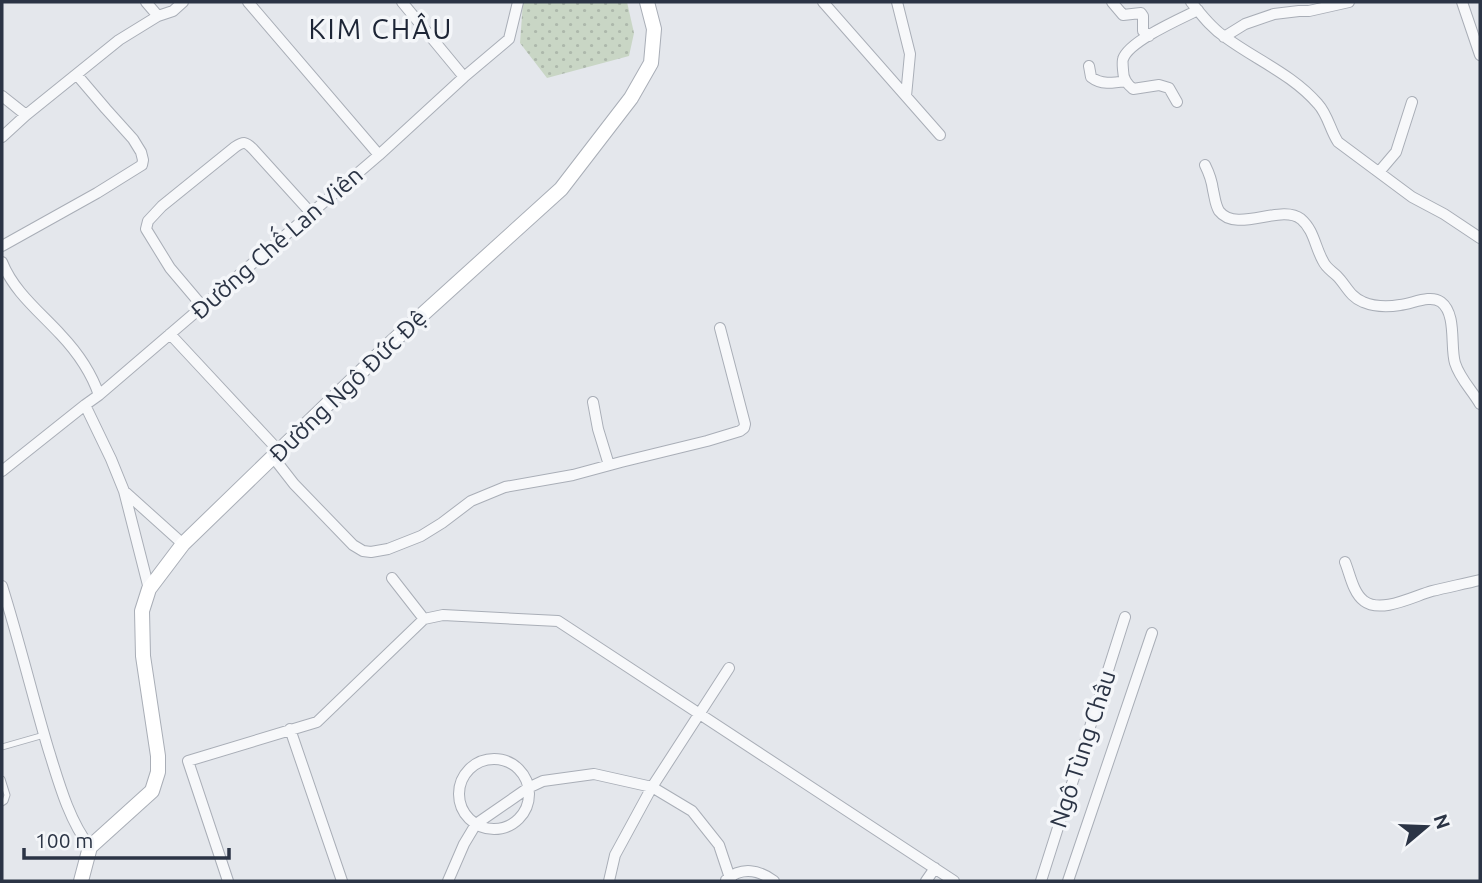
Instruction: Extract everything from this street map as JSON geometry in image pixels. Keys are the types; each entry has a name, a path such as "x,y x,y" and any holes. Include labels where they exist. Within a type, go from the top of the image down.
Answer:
{"main road":[{"name":"Đường Ngô Đức Đệ","path":"90,848 152,791 158,772 143,656 142,611 149,589 183,544 391,343 561,189 631,98 651,63 654,29 647,2"},
{"path":"81,881 90,848"}],"street":[{"path":"146,2 158,16"},
{"path":"2,137 119,40 158,16 173,12 183,2"},
{"path":"248,2 379,155"},
{"path":"402,2 464,77"},
{"name":"Đường Chế Lan Viên","path":"5,468 100,395 379,155 509,39 518,2"},
{"path":"823,2 940,135"},
{"path":"897,2 910,54 905,96"},
{"path":"1112,2 1123,15 1141,13 1143,31 1149,36"},
{"path":"1224,37 1245,24 1274,14 1309,11 1349,2"},
{"path":"1462,2 1480,55"},
{"path":"1177,103 1169,88 1159,85 1133,89 1123,75 1122,60 1130,49 1194,6 1224,37 1294,80 1318,104 1338,142 1412,197 1480,238"},
{"path":"1090,66 1091,77 1097,82 1126,81"},
{"path":"2,246 142,165 141,152 133,139 77,75"},
{"path":"2,96 26,115"},
{"path":"1380,172 1396,152 1412,102"},
{"path":"202,307 170,268 146,229 149,220 162,206 234,147 246,142 312,213"},
{"path":"1205,165 1215,201 1223,214 1241,220 1283,215 1300,218 1310,230 1324,263 1353,296 1362,302 1398,306 1430,299 1440,301 1450,318 1455,363 1461,377 1480,404"},
{"path":"2,262 22,294 80,357 100,395"},
{"path":"170,334 276,454 294,484 352,545 371,552 388,549 421,536 463,506 505,487 573,475 707,442 744,428 742,410 720,328"},
{"path":"593,402 609,465"},
{"path":"85,405 124,491 149,589"},
{"path":"124,491 183,544"},
{"path":"1345,562 1358,595 1368,604 1375,605 1392,604 1427,592 1480,580"},
{"path":"392,578 424,619"},
{"path":"2,586 61,789 90,848"},
{"path":"228,881 188,761 317,722 424,619 443,615 558,621 954,881"},
{"name":"Ngô Tùng Châu","path":"1041,881 1125,617"},
{"name":"Ngô Tùng Châu","path":"1068,881 1152,634"},
{"path":"609,881 615,855 652,787 729,668"},
{"path":"290,729 342,881"},
{"path":"500,759 511,762 520,769 526,779 528,802 524,813 516,822 506,827 494,829 477,824 465,813 460,802 462,779 468,769 477,762 500,759"},
{"path":"448,881 464,844 477,824 528,788 543,781 594,774 652,787 692,811 719,845 729,879 742,871 753,871 765,874 774,881"},
{"path":"926,881 935,869"}],"lane":[{"path":"2,747 44,735"},
{"path":"2,779 7,795 2,803"}],"green space":[{"path":"523,2 627,2 634,33 629,56 547,78 520,43"}],"district":[{"name":"KIM CHÂU","path":"381,29"}]}
